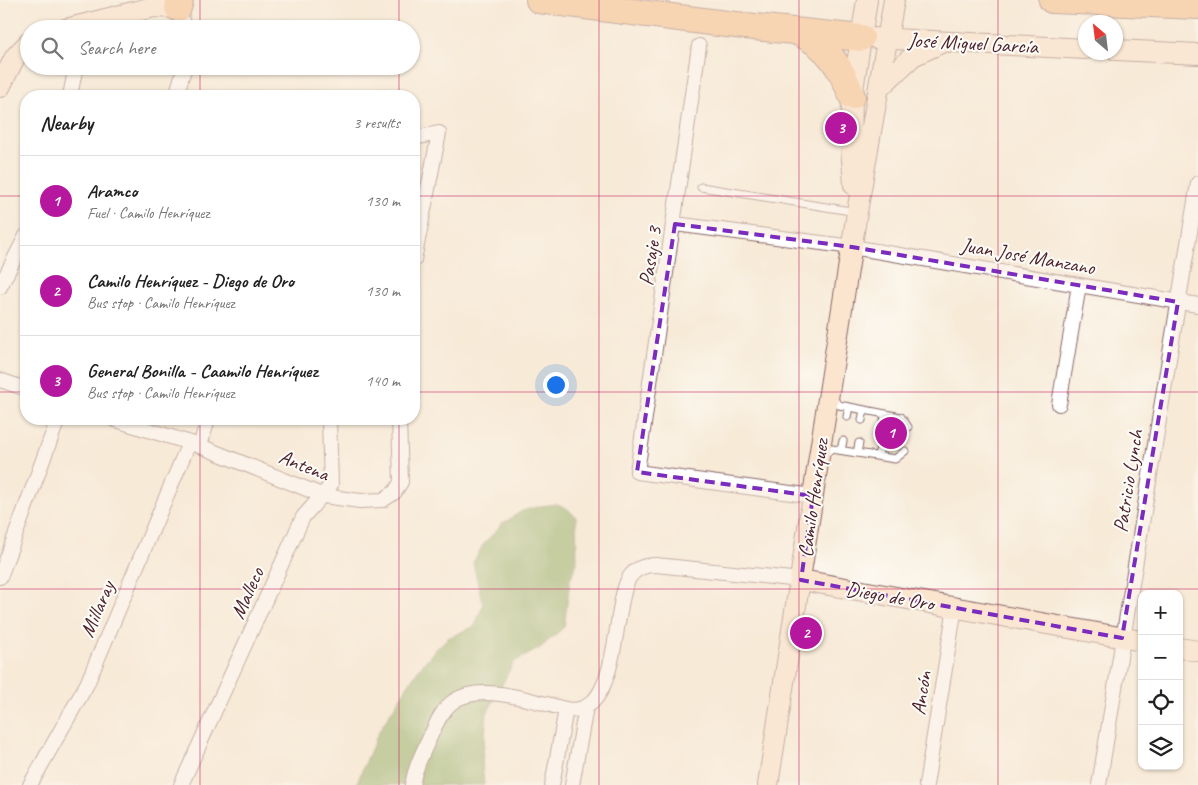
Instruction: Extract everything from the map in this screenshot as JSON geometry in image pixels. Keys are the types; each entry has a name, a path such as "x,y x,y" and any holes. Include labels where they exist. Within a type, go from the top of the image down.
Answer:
{"highway":[{"path":"539,0 861,38"},
{"path":"1052,0 1198,6"},
{"path":"796,31 817,43 830,54 844,74 852,96"}],"main road":[{"name":"Camilo Henríquez","path":"768,785 857,212 894,0"},
{"name":"Camilo Henríquez","path":"857,212 851,147 852,96 866,5"},
{"path":"866,5 873,25 888,38"},
{"path":"104,20 153,7 181,12"},
{"name":"José Miguel García","path":"861,38 1078,49"},
{"path":"879,88 913,56 942,42"},
{"path":"1123,50 1198,54"},
{"path":"0,87 15,57 20,52"},
{"name":"Diego de Oro","path":"801,580 1138,640"},
{"path":"1183,649 1198,651"}],"street":[{"name":"Pasaje 3","path":"699,46 675,224 637,472 813,496"},
{"path":"71,90 74,75"},
{"path":"178,90 182,75"},
{"path":"420,137 439,133 420,230"},
{"name":"Patricio Lynch","path":"1099,785 1198,183"},
{"name":"Juan José Manzano","path":"675,224 852,247 1198,305"},
{"path":"0,287 20,248"},
{"path":"1059,404 1080,285"},
{"path":"0,380 20,387"},
{"path":"0,577 56,425"},
{"name":"Antena","path":"132,425 194,444 324,496 360,501 383,500 395,492 400,482 398,425"},
{"name":"Millaray","path":"30,785 87,684 194,444 205,425"},
{"name":"Malleco","path":"181,785 306,511 324,496 331,485 329,425"},
{"name":"Diego de Oro","path":"586,707 597,695 609,667 617,640 625,589 629,578 637,570 656,565 801,580"},
{"name":"Ancón","path":"926,785 955,607"},
{"path":"412,785 415,768 438,721 453,701 470,694 485,692 574,710 586,707 572,785"},
{"path":"552,785 566,708"}],"lane":[{"path":"701,187 857,212"},
{"path":"829,394 839,405 901,417 908,427"},
{"path":"847,418 849,407"},
{"path":"862,420 864,410"},
{"path":"884,424 885,414"},
{"path":"841,450 843,441"},
{"path":"857,453 859,443"},
{"path":"878,456 880,447"},
{"path":"819,459 832,449 895,459 905,451"}],"highlighted area":[{"path":"675,224 852,247 1178,302 1122,638 801,580 813,496 637,472"}],"green space":[{"path":"557,504 568,509 576,517 577,563 570,579 564,627 540,648 514,662 487,713 482,763 484,785 356,785 379,731 418,670 448,638 475,626 483,605 473,563 483,545 502,524 522,511"}],"place":[{"name":"General Bonilla - Caamilo Henríquez","path":"841,128"},
{"name":"Aramco","path":"891,433"},
{"name":"Camilo Henríquez - Diego de Oro","path":"806,633"}]}
